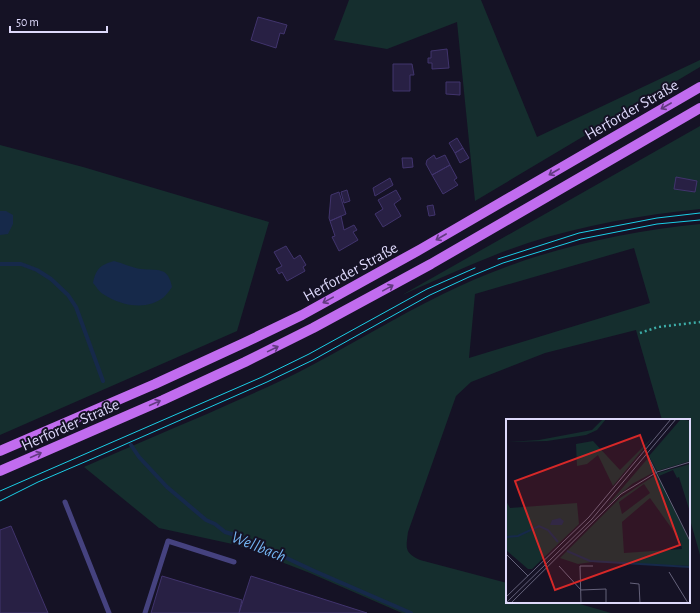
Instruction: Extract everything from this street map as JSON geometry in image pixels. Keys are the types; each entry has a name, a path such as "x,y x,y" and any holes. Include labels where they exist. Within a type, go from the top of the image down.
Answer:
{"main road":[{"name":"Herforder Straße","path":"0,451 162,381 302,315 421,249 700,87"},
{"name":"Herforder Straße","path":"0,471 245,362 313,328 431,264 700,108"}],"lane":[{"path":"65,502 109,613"},
{"path":"144,613 168,541 234,562"}],"path":[{"path":"640,333 658,327 700,322"}],"green space":[{"path":"349,0 481,0 537,137 700,60 700,67 475,201 457,22 387,49 334,40"},
{"path":"700,126 700,209 656,214 591,226 528,243 496,254 402,295"},
{"path":"0,145 83,167 269,222 237,331 0,435"},
{"path":"700,224 700,555 690,520 690,419 662,419 636,330 545,353 471,382 456,396 408,532 407,546 407,549 411,555 420,560 506,583 506,603 576,603 611,613 402,613 310,573 237,545 159,528 84,467 288,378 425,303 473,280 504,267 568,247 634,233","holes":["634,248 650,303 469,358 475,294"]}],"water":[{"path":"0,211 6,211 13,215 13,224 8,234 0,235"},
{"path":"114,261 138,268 161,271 168,276 172,287 164,297 150,304 134,305 118,302 100,292 93,283 99,268"}],"building":[{"path":"258,17 287,25 284,34 280,33 276,48 251,40"},
{"path":"447,49 449,68 432,69 432,63 428,63 428,58 431,58 431,51"},
{"path":"393,64 412,64 414,75 410,75 410,91 393,91"},
{"path":"446,82 460,82 460,95 446,94"},
{"path":"457,138 463,148 455,153 449,143"},
{"path":"463,148 469,158 460,163 455,153"},
{"path":"434,155 436,159 445,155 450,165 432,175 426,164 427,160"},
{"path":"402,158 412,158 413,167 403,168"},
{"path":"450,165 457,178 454,180 458,185 443,194 432,175"},
{"path":"676,177 697,181 695,192 674,189"},
{"path":"390,178 393,185 375,196 373,188"},
{"path":"347,190 350,201 344,203 341,192"},
{"path":"396,190 401,199 394,204 401,216 383,227 375,214 383,209 378,200"},
{"path":"339,192 346,214 330,221 331,195"},
{"path":"433,205 435,215 429,216 427,206"},
{"path":"341,216 344,230 354,225 357,230 353,232 358,240 339,251 332,237 335,236 330,221"},
{"path":"286,246 294,259 300,255 306,265 303,267 305,271 287,281 282,272 279,274 276,269 282,266 274,252"},
{"path":"11,526 48,613 0,613 0,530"},
{"path":"162,576 242,600 239,613 151,613"},
{"path":"251,576 367,613 239,613"}],"waterway":[{"name":"Wellbach","path":"0,264 21,264 37,270 51,279 68,295 76,307 103,381"},
{"name":"Wellbach","path":"131,445 139,457 167,487 206,520 215,524 225,532 242,537 312,570 411,613"}],"tram line":[{"path":"498,259 579,233 657,218 700,213"},
{"path":"0,501 38,482 267,382 313,360 430,295 503,263 581,239 657,224 700,220"},
{"path":"0,491 262,377 309,354 427,289 475,268"}]}
